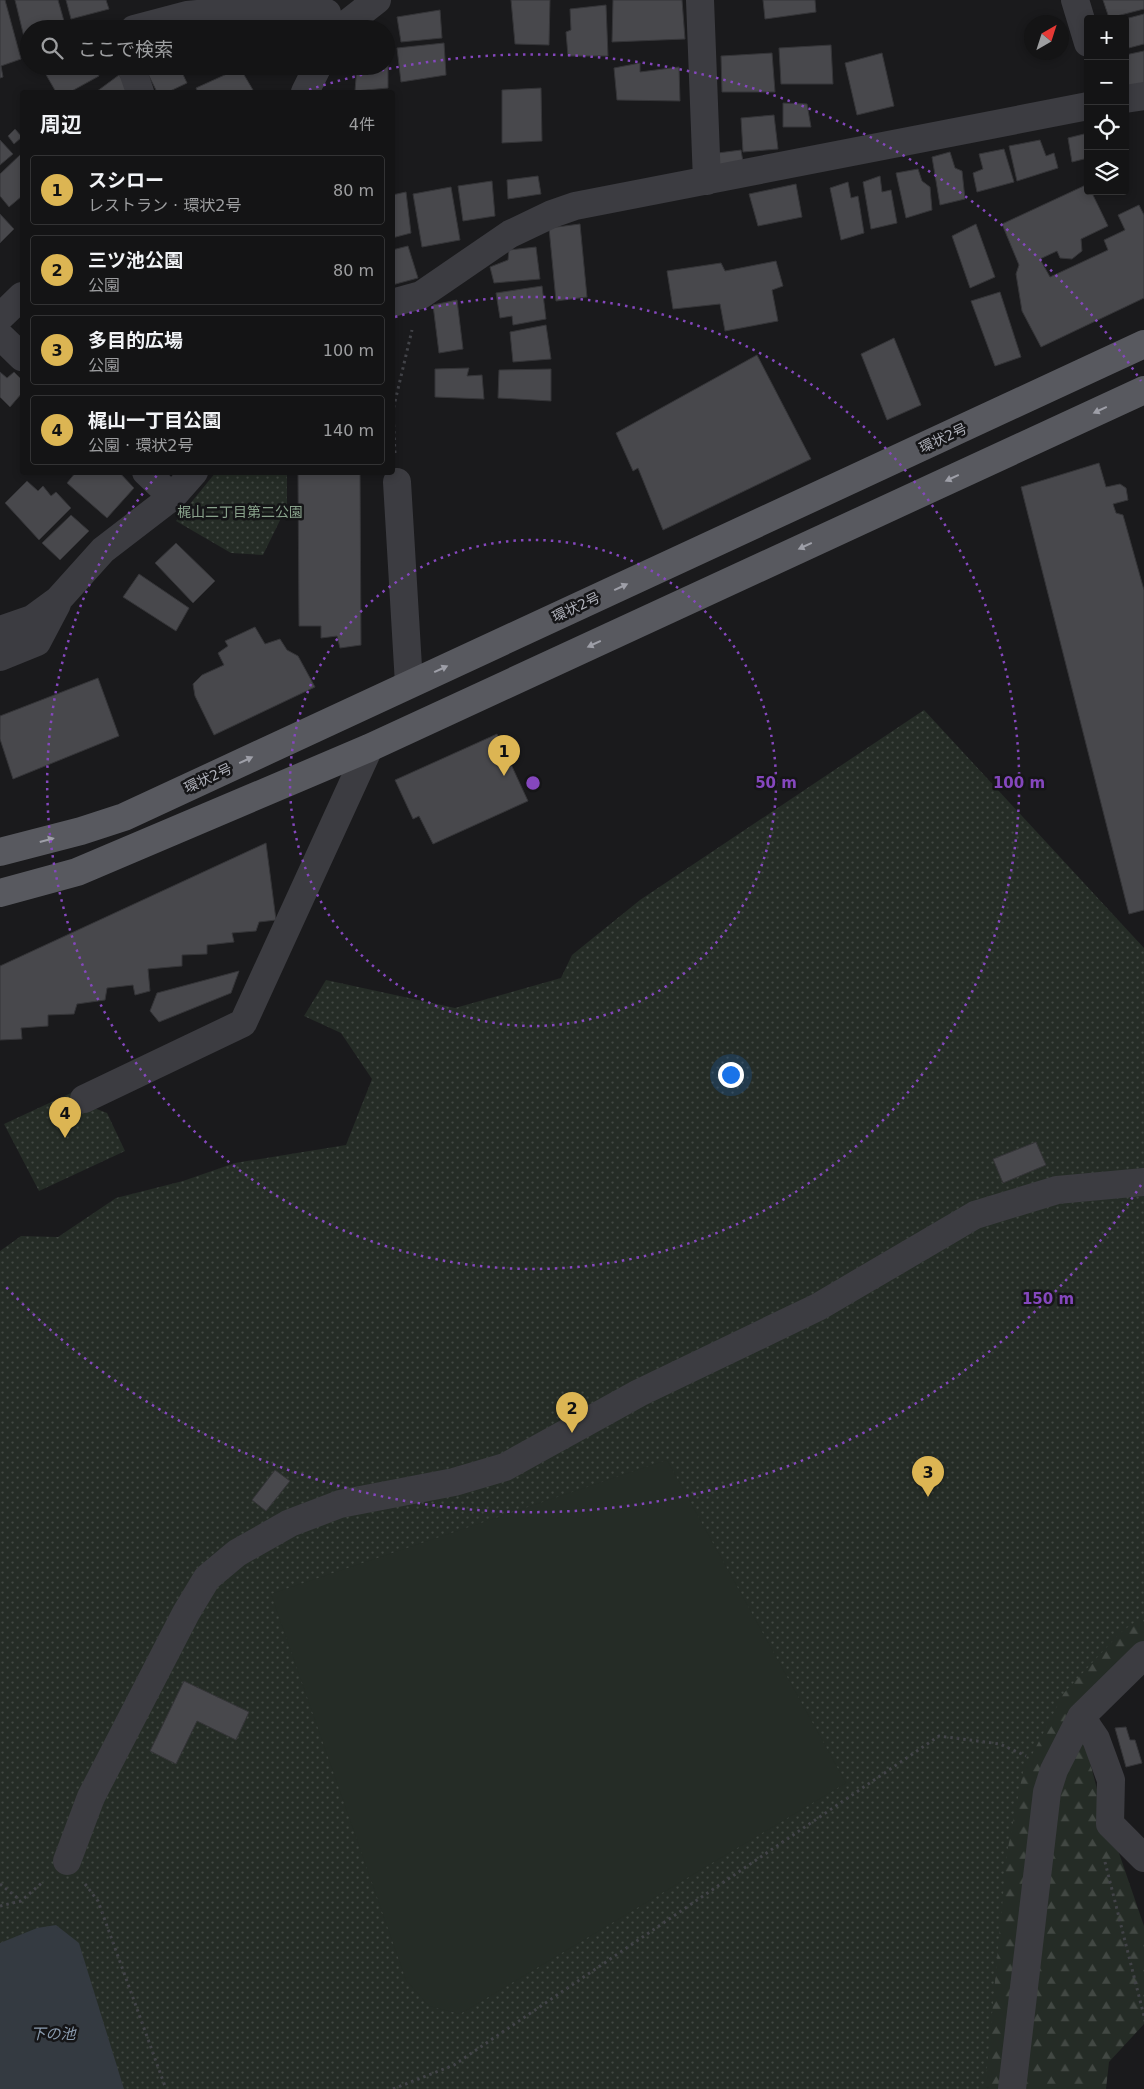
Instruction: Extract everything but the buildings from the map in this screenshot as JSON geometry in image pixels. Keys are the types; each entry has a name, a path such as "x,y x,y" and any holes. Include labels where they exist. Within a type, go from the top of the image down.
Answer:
{"main road":[{"name":"環状2号","path":"0,852 81,831 124,817 1144,344"},
{"path":"0,893 77,872 369,748 1144,390"}],"street":[{"path":"168,20 187,15 258,8 331,18 378,0"},
{"path":"700,0 707,181"},
{"path":"1075,0 1084,30"},
{"path":"133,75 139,90"},
{"path":"304,90 313,75"},
{"path":"1129,98 1144,96"},
{"path":"395,302 421,295 510,234 552,214 575,206 1084,107"},
{"path":"0,317 20,298"},
{"path":"0,336 20,355"},
{"path":"149,475 172,497"},
{"path":"0,630 32,619 58,600 103,550 172,497 191,475"},
{"path":"397,482 409,684"},
{"path":"0,657 37,642 58,600"},
{"path":"84,1099 243,1023 369,748"},
{"path":"67,1861 90,1797 186,1613 207,1578 237,1552 290,1523 340,1504 454,1482 505,1467 638,1393 818,1307 975,1215 1057,1190 1144,1182"},
{"path":"1012,2089 1047,1792 1054,1770 1081,1717 1144,1655"},
{"path":"1081,1717 1096,1739 1111,1780 1110,1824 1144,1858"}],"path":[{"path":"395,402 421,295"},
{"path":"395,446 397,482"},
{"path":"393,2089 454,2065 939,1736 1000,1744 1054,1770"},
{"path":"1110,1824 1098,1838 1144,2016"},
{"path":"0,1906 21,1901 67,1861 98,1901 166,2089"},
{"path":"0,1884 21,1901"}],"green space":[{"name":"梶山二丁目第二公園","path":"214,475 287,475 287,506 263,555 231,553 176,521"},
{"path":"924,710 1144,948 1144,1615 1120,1633 1064,1693 1023,1772 1007,1853 985,2089 0,2089 0,1251 21,1236 58,1237 116,1198 183,1181 235,1163 346,1145 372,1079 341,1033 304,1016 326,980 455,1008 561,978 572,955 640,900"},
{"path":"73,1092 94,1108 107,1113 125,1151 39,1191 4,1124"},
{"path":"667,1460 846,1783 460,2014 429,2006 406,1980 271,1594"},
{"path":"1144,1560 1144,1641 1076,1708 1097,1789 1144,1926 1144,2024 1109,2062 1106,2089 560,2089"}],"water":[{"name":"下の池","path":"56,1925 79,1943 124,2089 0,2089 0,1943 37,1928"}],"place":[{"name":"スシロー","path":"504,776"},
{"name":"梶山一丁目公園","path":"65,1138"},
{"name":"三ツ池公園","path":"572,1433"},
{"name":"多目的広場","path":"928,1497"}]}
